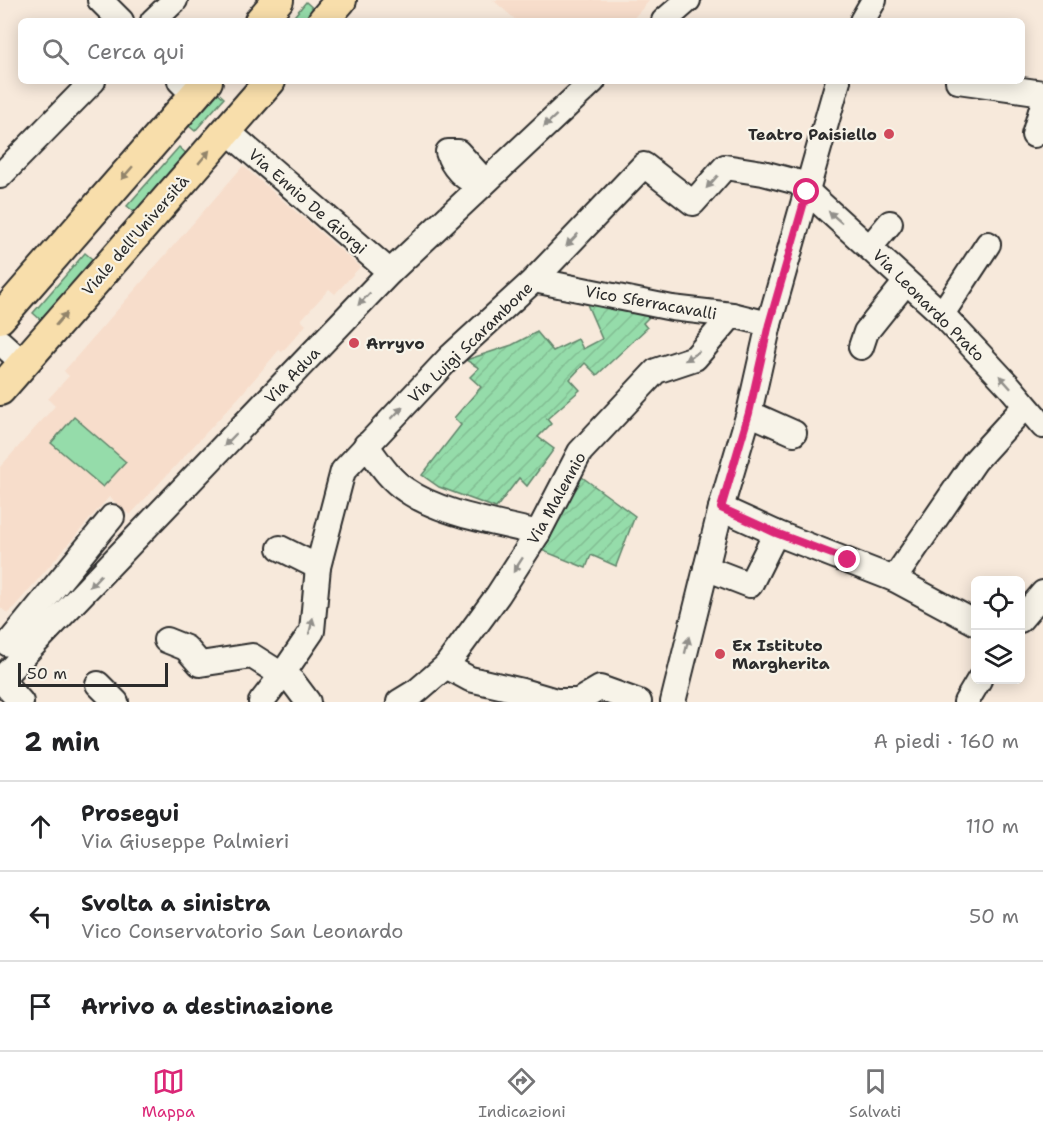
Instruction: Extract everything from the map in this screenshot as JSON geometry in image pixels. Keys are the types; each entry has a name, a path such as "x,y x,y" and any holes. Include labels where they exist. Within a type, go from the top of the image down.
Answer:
{"main road":[{"path":"263,18 278,0"},
{"path":"326,18 341,0"},
{"name":"Viale dell'Università","path":"0,390 267,84"},
{"path":"0,318 194,86"}],"street":[{"path":"100,0 118,18"},
{"path":"156,18 175,0"},
{"path":"667,18 688,0"},
{"path":"864,18 874,0"},
{"path":"0,176 90,84"},
{"name":"Via Adua","path":"0,680 10,646 390,272 591,84"},
{"path":"673,702 721,508 749,413 769,324 837,84"},
{"path":"979,84 1043,93"},
{"path":"1034,135 1043,104"},
{"name":"Via Ennio De Giorgi","path":"226,130 390,272"},
{"name":"Via Luigi Scarambone","path":"261,702 312,631 318,567 343,471 366,445 451,357 534,280 644,165 693,203 725,167 763,173"},
{"name":"Via Leonardo Prato","path":"763,173 796,182 870,247 942,314 1043,426"},
{"path":"870,247 890,224"},
{"path":"942,314 987,244"},
{"name":"Vico Sferracavalli","path":"534,280 672,308 732,315 769,324"},
{"path":"861,346 866,332 906,282"},
{"name":"Via Malennio","path":"399,702 417,691 446,666 498,595 538,533 580,452 656,371 695,358 732,315"},
{"path":"0,342 22,363"},
{"path":"894,579 975,462 1025,406"},
{"path":"749,413 794,433"},
{"path":"366,445 388,474 406,491 437,506 538,533"},
{"path":"721,508 776,533 894,579 971,621"},
{"path":"10,646 112,517"},
{"path":"706,568 750,585 776,533"},
{"path":"280,548 318,567"},
{"path":"1025,614 1043,594"},
{"path":"166,640 186,648 200,664 252,656 293,682 308,702"},
{"path":"446,666 470,679 556,701 578,701 600,688 639,702"},
{"path":"0,680 21,702"},
{"path":"98,684 116,702"},
{"path":"966,702 977,684"}],"shaded area":[{"path":"493,0 650,0 634,18 514,18"},
{"path":"243,166 360,267 335,294 329,289 301,320 306,325 282,352 279,350 240,396 130,515 109,497 8,614 0,607 0,467 55,406 48,399 69,376 64,371"}],"green space":[{"path":"306,2 316,11 310,18 293,18"},
{"path":"214,89 224,98 195,131 184,122"},
{"path":"179,147 189,156 138,215 127,206"},
{"path":"85,253 96,262 44,323 33,313"},
{"path":"586,302 638,306 636,314 650,316 643,323 647,328 597,375 585,363 570,379 580,390 547,419 551,424 538,437 554,449 527,486 519,478 496,508 439,487 422,475 461,425 454,418 481,387 470,377 479,368 466,360 512,345 537,332 553,351 578,339 583,349 602,339"},
{"path":"74,417 126,462 103,487 51,443"},
{"path":"582,477 635,516 616,566 591,555 586,568 536,548"}],"place":[{"name":"Teatro Paisiello","path":"889,134"},
{"name":"Arryvo","path":"354,343"},
{"name":"Ex Istituto Margherita","path":"720,654"}],"route":[{"path":"807,192 769,324 749,413 721,508 776,533 848,560"}]}
